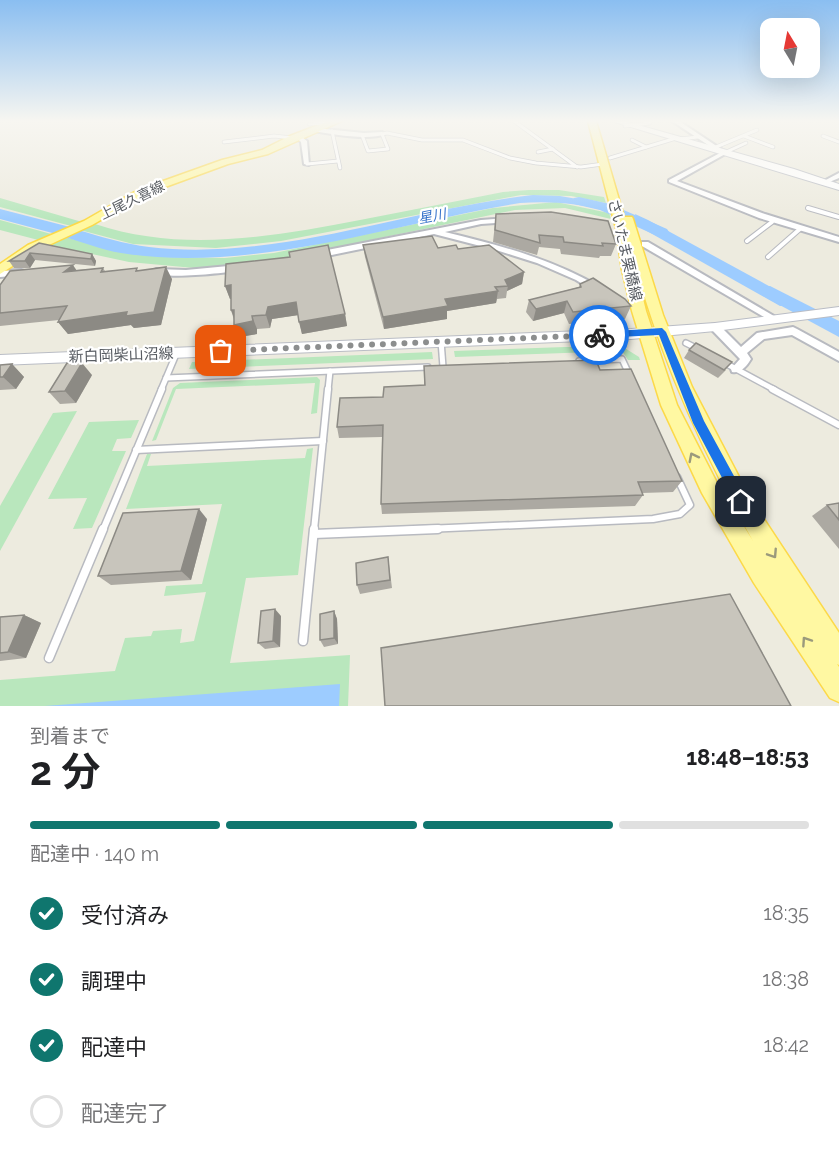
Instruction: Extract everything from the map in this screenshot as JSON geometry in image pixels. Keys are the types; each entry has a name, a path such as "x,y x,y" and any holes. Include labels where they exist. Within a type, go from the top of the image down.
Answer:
{"main road":[{"name":"上尾久喜線","path":"0,272 32,248 88,223 152,188 225,162 257,154"},
{"name":"さいたま栗橋線","path":"603,154 633,235 669,405 709,487 762,575 839,689"},
{"name":"さいたま栗橋線","path":"605,154 606,161"},
{"name":"さいたま栗橋線","path":"633,235 628,270 633,310 653,332 732,486 759,533 839,653"}],"street":[{"path":"306,154 307,164"},
{"path":"722,154 671,182 771,219 839,240"},
{"path":"727,154 839,187"},
{"path":"825,182 839,175"},
{"path":"303,257 481,222 519,219"},
{"path":"435,232 491,246 577,276 604,294"},
{"path":"633,235 778,319"},
{"path":"142,271 186,273 251,266"},
{"path":"0,272 26,273"},
{"name":"新白岡柴山沼線","path":"0,360 653,332 715,327 837,311"},
{"path":"715,327 746,359 736,369"},
{"path":"740,353 761,336 793,331 839,357"}],"lane":[{"path":"337,154 340,168"},
{"path":"501,154 518,160 577,167 626,154"},
{"path":"560,154 577,167"},
{"path":"307,164 338,161"},
{"path":"808,208 839,217"},
{"path":"747,241 772,222 771,219"},
{"path":"768,256 801,228"},
{"path":"441,342 443,367"},
{"path":"686,343 706,353"},
{"path":"50,658 177,352"},
{"path":"574,361 622,359 633,382"},
{"path":"716,359 839,425"},
{"path":"166,378 455,366"},
{"path":"303,641 330,371"},
{"path":"136,450 323,441"},
{"path":"314,534 653,519 680,514 690,505 676,474"}],"green space":[{"path":"559,190 604,197 606,203 571,196 521,195 281,241 216,248 133,244 80,230 95,224 128,233 161,238 227,239 293,232 503,192"},
{"path":"0,198 82,222 71,226 0,207"},
{"path":"556,202 609,213 611,219 565,208 515,210 275,260 205,269 129,262 50,245 65,237 120,252 163,257 225,258 274,253 493,208"},
{"path":"0,220 55,235 42,241 0,230"},
{"path":"623,347 640,360 628,360 622,351 455,357 454,351"},
{"path":"432,352 433,359 189,369 192,362"},
{"path":"317,377 320,380 317,413 311,414 315,383 176,389 156,440 152,441 173,388 180,383"},
{"path":"77,411 0,551 0,506 53,413"},
{"path":"139,420 131,438 117,439 112,451 126,451 92,528 73,529 87,498 48,499 89,422"},
{"path":"313,448 298,575 246,578 230,663 350,655 348,706 0,706 0,680 115,671 125,638 151,636 153,631 182,629 180,643 194,641 206,592 164,596 166,586 202,584 222,504 126,509 147,454 151,454 147,466 305,458 307,449"}],"water":[{"path":"533,195 560,196 606,204 608,212 565,203 520,203 321,244 220,257 170,258 121,253 64,237 78,230 149,247 197,250 245,247 293,241 437,211"},
{"path":"0,209 70,227 56,234 0,219"},
{"path":"635,214 802,304 780,306 638,226"},
{"path":"340,684 339,706 45,706"}],"building":[{"path":"551,212 608,221 616,244 602,243 603,246 564,242 563,237 539,235 540,243 495,230 496,214"},
{"path":"432,236 438,248 456,245 458,249 489,245 524,272 505,280 508,286 495,287 498,291 445,299 448,306 383,317 363,245"},
{"path":"39,243 92,254 91,259 30,253 25,261 9,261"},
{"path":"328,245 345,314 299,322 296,302 268,307 266,315 252,316 253,321 234,325 234,310 231,310 231,285 225,286 226,264 290,257 289,252"},
{"path":"73,265 64,272 103,268 101,272 137,268 136,271 166,267 154,312 126,316 127,312 58,322 67,306 0,313 0,285 10,271"},
{"path":"593,278 625,299 631,306 573,312 567,301 536,309 529,300 581,287 580,284"},
{"path":"696,343 732,362 724,370 689,350"},
{"path":"596,360 600,370 631,369 682,481 638,482 643,495 381,504 383,425 337,427 340,398 383,397 384,387 425,385 424,366"},
{"path":"67,363 82,363 65,391 49,392"},
{"path":"12,364 3,377 0,377 0,365"},
{"path":"839,503 839,520 827,505"},
{"path":"199,509 181,571 98,576 123,513"},
{"path":"388,557 390,580 357,585 356,563"},
{"path":"730,594 791,706 385,706 381,648"},
{"path":"275,609 273,641 258,643 261,611"},
{"path":"334,611 334,638 320,640 320,614"},
{"path":"24,615 8,652 0,653 0,617"}],"waterway":[{"name":"星川","path":"579,201 605,207 661,232"},
{"name":"星川","path":"770,292 839,330"}],"way so far":[{"path":"221,351 599,335"}],"route":[{"path":"599,335 662,332 699,423 741,502"}]}
